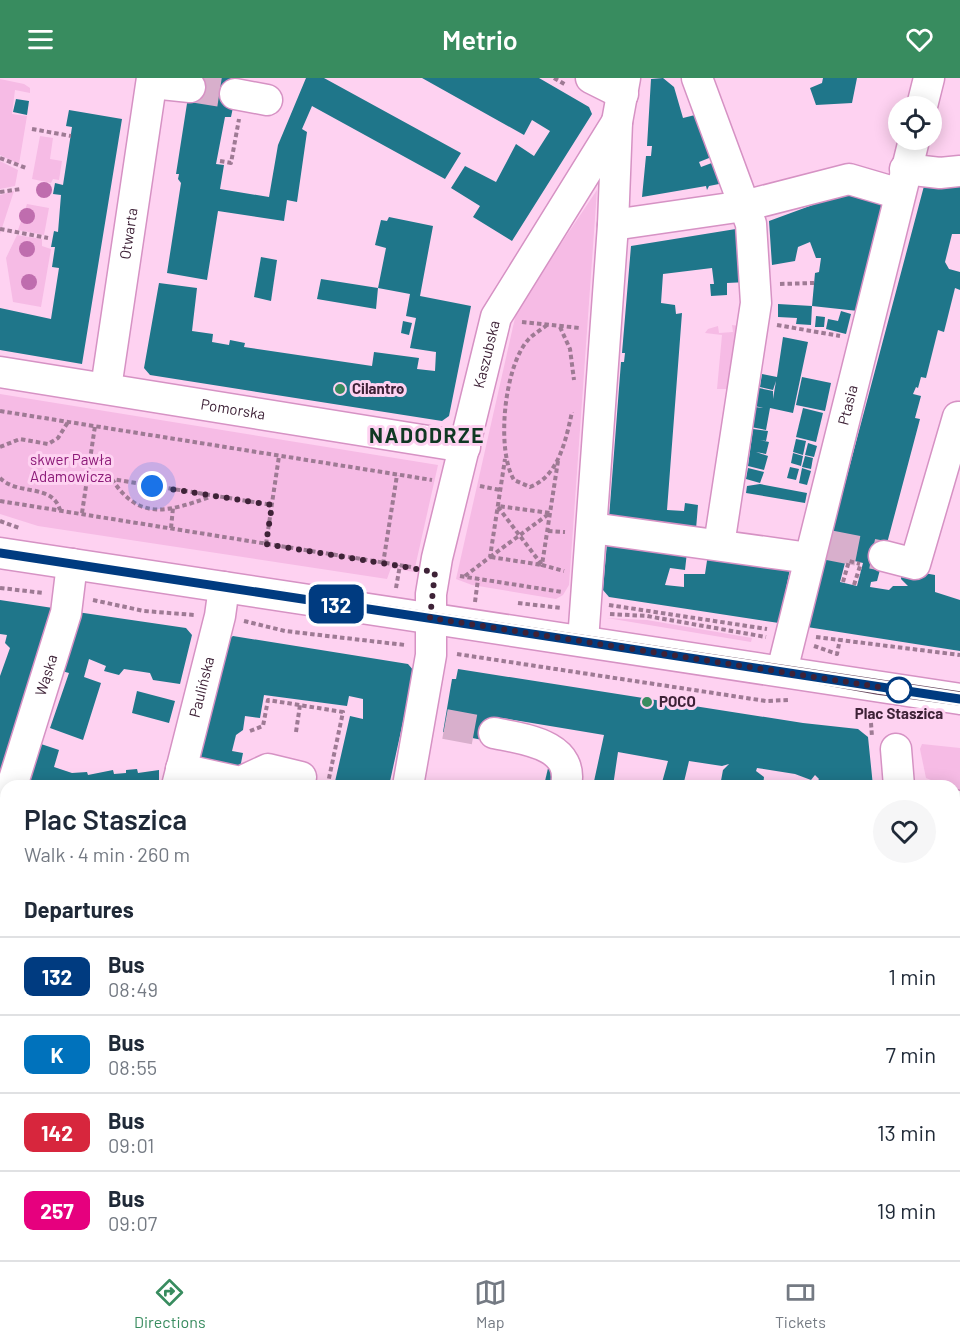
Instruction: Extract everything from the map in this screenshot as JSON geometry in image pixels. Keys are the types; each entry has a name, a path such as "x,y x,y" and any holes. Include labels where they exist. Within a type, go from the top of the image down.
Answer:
{"street":[{"path":"584,641 579,530 613,225 622,98 591,78"},
{"path":"697,78 751,227 756,303 719,545"},
{"path":"924,96 929,78"},
{"path":"152,81 190,87"},
{"name":"Otwarta","path":"106,388 152,81"},
{"name":"Kaszubska","path":"410,780 432,721 430,618 435,572 501,306 622,98"},
{"name":"Ptasia","path":"782,670 817,548 911,150"},
{"path":"613,225 744,206 849,179 903,181 960,171"},
{"name":"Pomorska","path":"0,372 106,388 356,418 465,447"},
{"path":"868,562 915,564 958,417"},
{"path":"579,530 719,545 817,548"},
{"path":"0,553 782,670 960,699"},
{"name":"Wąska","path":"14,780 66,613 72,564"},
{"name":"Paulińska","path":"179,777 220,616 224,587"},
{"path":"494,733 536,742 554,751 565,767 567,780"},
{"path":"896,749 899,780"},
{"path":"244,780 268,769 301,777"},
{"path":"179,777 216,780"}],"path":[{"path":"220,161 231,163 248,102"},
{"path":"32,129 70,136"},
{"path":"0,158 26,168"},
{"path":"0,192 21,189"},
{"path":"0,229 48,238"},
{"path":"768,284 814,283"},
{"path":"753,324 762,321 846,338"},
{"path":"519,322 582,328"},
{"path":"490,557 505,455 506,409 516,364 527,341 547,326"},
{"path":"560,327 572,358 574,388"},
{"path":"542,565 559,454 572,408"},
{"path":"0,411 441,481"},
{"path":"0,447 20,439 48,444 65,429 68,422"},
{"path":"81,513 95,426"},
{"path":"505,455 514,480 530,487 549,476 559,454"},
{"path":"266,544 279,456"},
{"path":"87,475 272,505"},
{"path":"383,564 397,475"},
{"path":"0,478 20,490 48,494 54,498 60,510"},
{"path":"112,479 122,496 139,507 154,511 183,507 211,496"},
{"path":"472,484 500,490"},
{"path":"0,501 572,594"},
{"path":"498,506 550,513"},
{"path":"498,506 542,565"},
{"path":"171,528 173,508"},
{"path":"465,577 550,513"},
{"path":"548,531 579,530"},
{"path":"490,557 542,565 574,574"},
{"path":"843,582 849,561 868,562 855,585"},
{"path":"602,602 769,630"},
{"path":"602,613 647,616 734,630 773,639"},
{"path":"805,636 960,655"},
{"path":"808,644 837,654 840,639"},
{"path":"250,731 263,726 267,700 343,712 329,780"},
{"path":"296,732 300,705"},
{"path":"301,777 314,780"}],"green space":[{"path":"0,79 24,84 30,88 30,93 15,90 12,114 27,116 19,164 0,155"},
{"path":"40,136 53,138 50,159 62,161 59,180 53,179 51,183 32,179"},
{"path":"0,161 18,170 15,186 0,189"},
{"path":"597,190 569,585 563,595 556,599 472,585 456,579 517,309"},
{"path":"14,191 0,234 0,195"},
{"path":"27,204 49,208 44,235 18,230"},
{"path":"17,235 42,239 42,246 51,249 41,307 13,302 6,258"},
{"path":"732,325 739,326 733,389 717,389 722,335 705,333 708,329 718,326 719,333 733,332"},
{"name":"skwer Pawła Adamowicza","path":"0,394 438,465 414,572 391,568 387,579 38,526 0,514"},
{"path":"607,618 647,620 752,638 751,642"},
{"path":"922,744 960,748 960,780 926,778 920,749"}],"building":[{"path":"191,78 239,78 231,117 225,117 216,164 224,165 220,189 269,197 278,145 306,78 324,78 461,153 445,179 312,106 302,129 307,132 297,202 287,200 284,221 218,211 207,280 167,273 181,183 178,179 179,174 176,174"},
{"path":"422,78 539,78 589,107 592,114 512,241 473,217 480,206 451,188 465,166 496,182 516,144 534,156 550,131 532,120 524,135"},
{"path":"663,78 674,87 683,118 699,114 714,156 699,162 701,167 717,161 724,183 709,186 707,190 706,186 642,197 646,156 651,156 652,146 647,146 651,79"},
{"path":"823,78 857,78 852,103 816,105 810,88 822,83"},
{"path":"16,99 29,101 27,115 13,112"},
{"path":"69,110 122,119 82,364 0,350 0,308 51,319 59,268 52,267 55,247 51,247 54,231 58,232 61,195 53,194 55,183 63,185 72,127 66,126"},
{"path":"960,184 960,234 952,234 945,262 949,269 960,272 960,290 955,288 944,332 938,330 926,378 921,377 918,388 916,387 913,394 921,396 915,418 920,419 877,581 871,582 870,587 889,590 893,586 908,586 901,579 902,569 935,575 935,592 960,600 960,651 807,627 924,186","holes":["846,559 863,563 857,586 840,582"]},
{"path":"848,192 885,204 858,311 812,306 815,273 819,272 821,258 816,258 810,242 798,247 795,261 772,265 769,221"},
{"path":"389,217 433,226 420,296 471,306 449,416 442,421 150,375 144,368 159,283 197,288 192,331 213,334 212,342 229,345 230,340 245,343 244,347 372,366 374,352 419,358 417,369 435,371 436,352 410,348 416,318 406,316 410,294 378,288 386,248 375,245 381,220 387,221"},
{"path":"742,228 747,282 727,283 727,295 711,296 710,284 714,284 712,268 663,274 661,303 675,305 676,314 682,313 667,510 684,511 685,503 698,505 696,529 609,518 621,362 624,362 625,353 622,353 631,246"},
{"path":"261,257 277,260 271,301 254,297"},
{"path":"321,279 378,288 376,309 317,299"},
{"path":"778,304 812,306 811,325 796,324 797,318 778,317"},
{"path":"841,311 851,314 846,334 826,329 828,319 838,321"},
{"path":"816,316 825,317 824,327 815,327"},
{"path":"403,321 412,323 409,335 401,333"},
{"path":"783,337 808,342 793,413 770,408 766,430 751,427 755,407 763,408 755,406 759,388 773,391 773,399 776,381 773,390 760,387 762,374 777,377"},
{"path":"802,377 831,383 825,411 796,405"},
{"path":"803,408 823,413 816,442 796,437"},
{"path":"753,429 768,431 766,441 760,440 769,442 766,454 756,452 768,456 764,470 748,466"},
{"path":"796,439 806,441 803,455 793,452"},
{"path":"808,443 817,446 814,457 805,455"},
{"path":"793,453 803,456 801,466 791,463"},
{"path":"805,456 813,458 811,469 802,467"},
{"path":"790,467 799,469 796,480 787,478"},
{"path":"748,468 764,472 760,483 746,479"},
{"path":"802,468 811,471 807,485 799,483"},
{"path":"760,484 807,493 805,503 746,493 747,486"},
{"path":"607,543 687,552 685,570 670,568 665,585 684,587 684,574 705,574 708,554 791,564 779,623 609,597 603,590"},
{"path":"0,600 53,608 5,780 0,780 0,676 10,648 5,643 7,635 0,634"},
{"path":"77,612 186,628 192,635 180,684 153,680 150,673 124,669 119,675 104,671 106,666 89,659 84,677 101,683 83,740 50,728 69,673 58,670"},
{"path":"233,636 408,664 414,671 390,780 335,780 350,716 363,719 363,699 349,696 347,706 264,695 260,718 245,716 243,730 236,735 232,751 243,753 240,768 196,757 224,642"},
{"path":"458,669 803,723 858,729 868,737 872,780 818,780 815,775 811,780 795,774 757,768 756,771 764,777 764,780 721,780 723,770 729,764 722,766 689,761 684,780 663,780 668,761 618,752 614,780 594,780 604,735 502,718 497,719 492,742 443,732 452,679 456,679"},
{"path":"137,691 175,701 169,723 132,713"},
{"path":"35,742 59,750 54,767 72,773 87,772 88,775 113,770 114,774 137,769 138,773 159,770 159,780 22,780"},
{"path":"549,764 555,766 553,780 545,780"}],"tunnel":[{"path":"190,87 235,94"},
{"path":"828,545 884,556"},
{"path":"445,724 494,733"}],"tram line":[{"path":"0,548 960,692"},
{"path":"0,558 734,668 877,694 960,705"}],"bus line":[{"name":"132","path":"0,553 782,670 960,699"}],"place":[{"name":"Cilantro","path":"340,389"},
{"name":"Plac Staszica","path":"899,690"},
{"name":"POCO","path":"647,702"}],"district":[{"name":"NADODRZE","path":"427,436"}],"route":[{"path":"152,486 272,505 266,544 435,572 430,618 782,670 899,690"}]}
